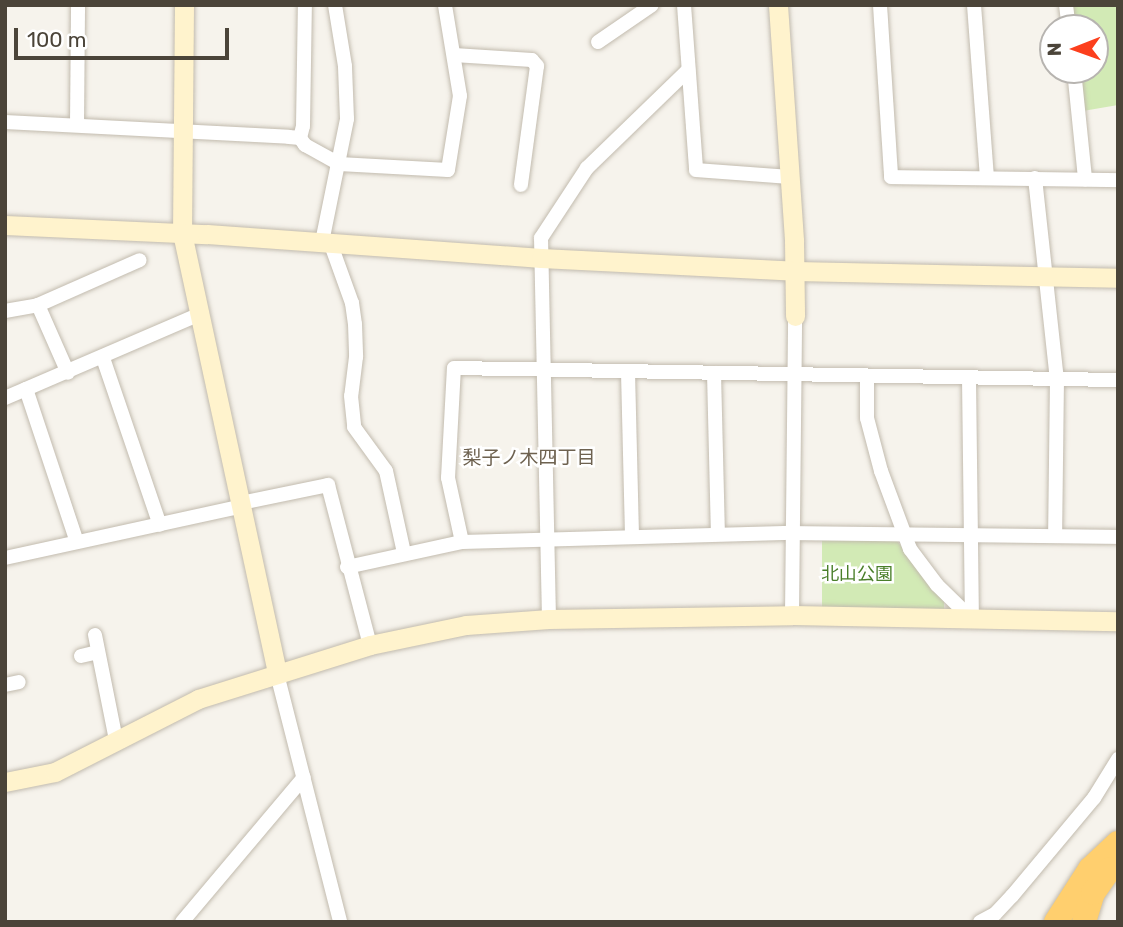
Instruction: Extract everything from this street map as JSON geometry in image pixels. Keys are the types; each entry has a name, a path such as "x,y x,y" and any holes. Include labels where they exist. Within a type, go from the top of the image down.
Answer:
{"highway":[{"path":"1056,922 1090,869 1118,843"},
{"path":"1084,922 1093,893 1118,861"}],"street":[{"path":"77,125 78,5"},
{"path":"184,5 182,233 277,674 340,922"},
{"path":"305,5 303,125 300,138 305,145 339,164 448,170 460,96 445,5"},
{"path":"335,5 345,66 348,119 326,242 352,303 356,357 351,396 354,427 386,471 404,553"},
{"path":"598,43 652,5"},
{"path":"684,5 696,170 790,177"},
{"path":"778,5 795,271 792,615"},
{"path":"880,5 891,177 1118,180"},
{"path":"974,5 987,177"},
{"path":"454,55 532,60 537,66 521,185"},
{"path":"549,619 541,238 545,229 560,213 587,168 688,70"},
{"path":"1075,84 1085,179"},
{"path":"5,122 300,138"},
{"path":"1035,178 1057,379 1055,536"},
{"path":"5,225 182,233 541,258 795,271 1118,278"},
{"path":"5,311 38,305 140,260"},
{"path":"38,305 68,373"},
{"path":"5,398 200,314"},
{"path":"103,358 159,525"},
{"path":"462,542 448,478 454,368 1118,380"},
{"path":"628,372 632,536"},
{"path":"714,373 718,534"},
{"path":"867,376 867,418 881,471 910,550 928,575 972,619"},
{"path":"969,378 972,619"},
{"path":"26,389 77,542"},
{"path":"5,558 328,485 347,567 370,645"},
{"path":"347,567 462,542 793,533 1118,537"},
{"path":"5,782 55,772 198,699 370,645 466,625 549,619 792,615 1118,621"},
{"path":"95,635 116,740"},
{"path":"81,656 98,652"},
{"path":"980,922 995,918 1072,825 1118,759"},
{"path":"182,922 304,777"}],"green space":[{"path":"1073,5 1118,5 1118,105 1083,111 1080,84 1109,84 1109,14 1074,14"},
{"name":"北山公園","path":"822,540 897,541 944,599 944,609 822,607"}],"district":[{"name":"梨子ノ木四丁目","path":"529,458"}]}
